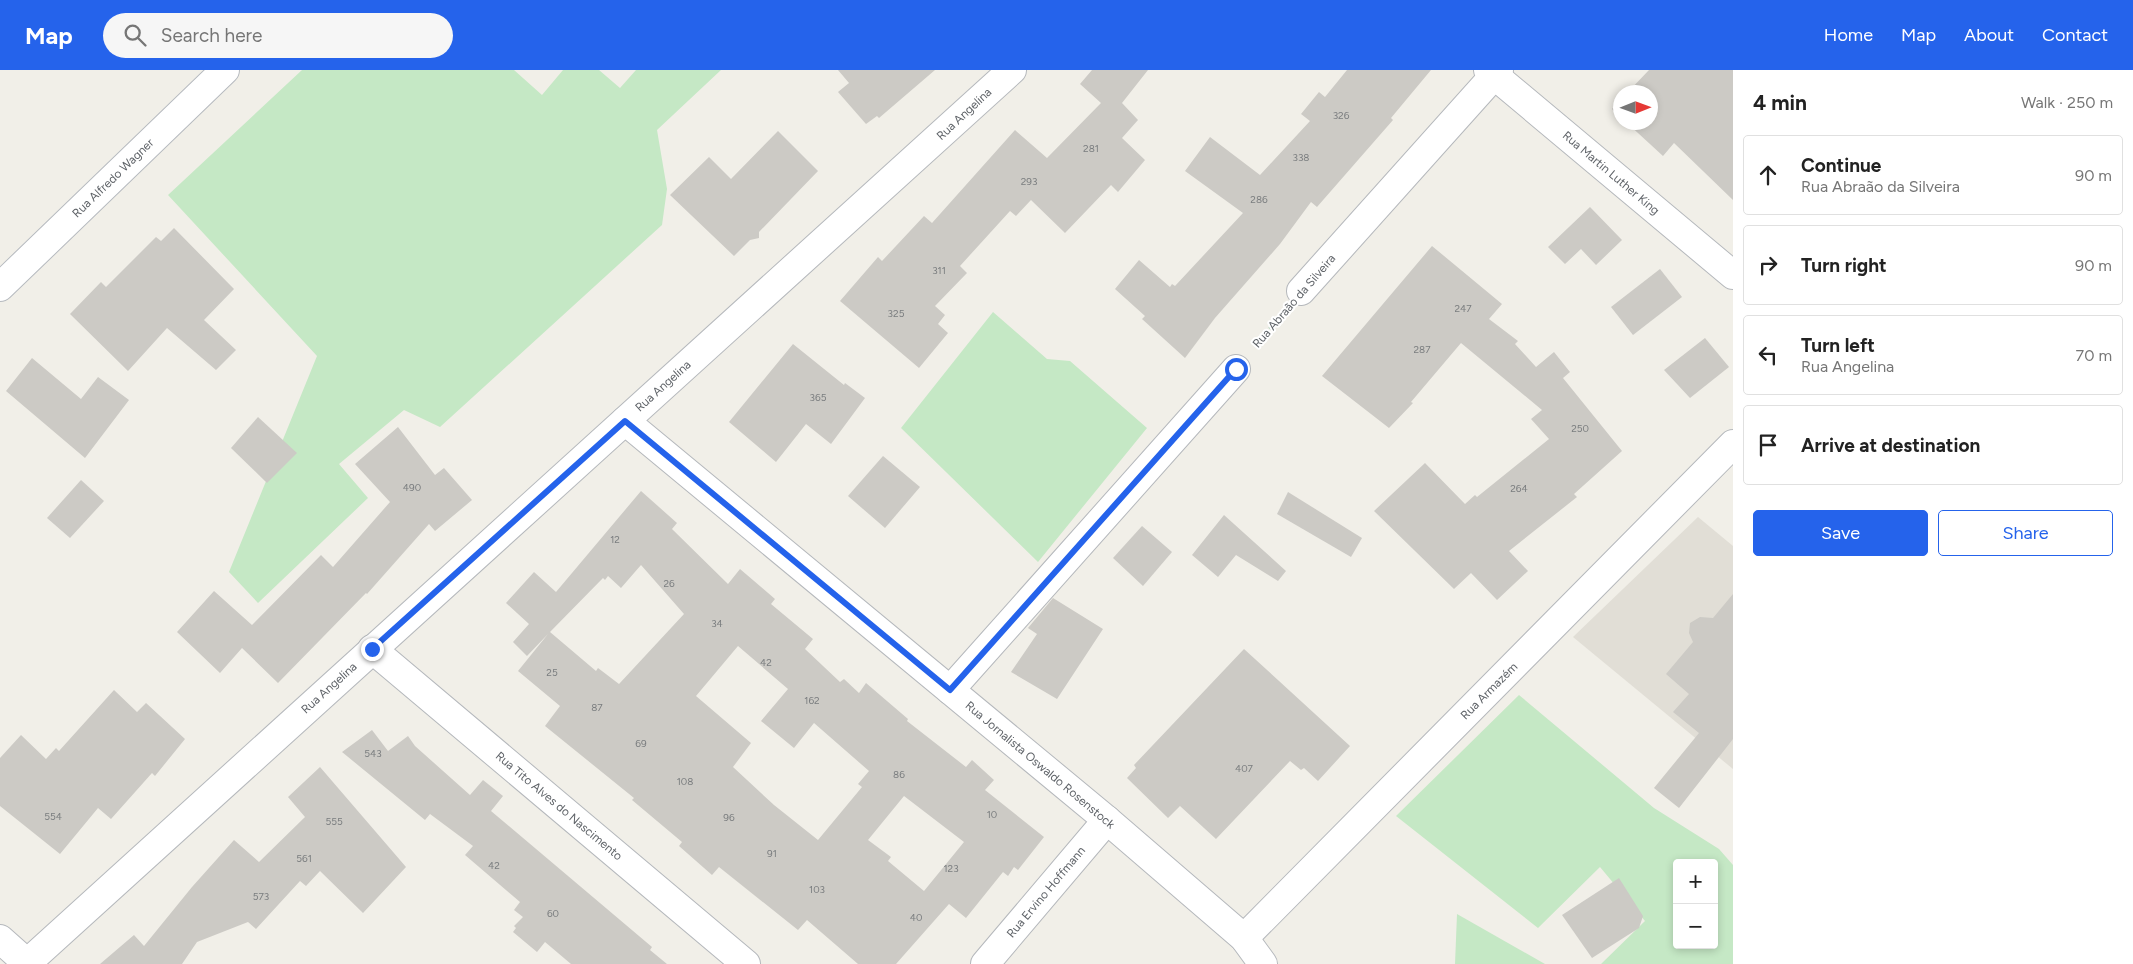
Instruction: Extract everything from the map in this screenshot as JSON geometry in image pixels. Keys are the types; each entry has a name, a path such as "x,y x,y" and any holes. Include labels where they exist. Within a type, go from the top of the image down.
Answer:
{"street":[{"name":"Rua Alfredo Wagner","path":"0,287 225,70"},
{"name":"Rua Angelina","path":"26,963 1012,70"},
{"name":"Rua Martin Luther King","path":"1493,71 1733,275"},
{"name":"Rua Abraão da Silveira","path":"1301,291 1493,71"},
{"path":"950,690 1236,369"},
{"name":"Rua Jornalista Oswaldo Rosenstock","path":"625,421 1107,820 1244,938 1263,964"},
{"name":"Rua Armazém","path":"1244,938 1733,444"},
{"name":"Rua Tito Alves do Nascimento","path":"372,649 746,964"},
{"name":"Rua Ervino Hoffmann","path":"985,964 1107,820"},
{"path":"0,939 26,963"}],"path":[{"name":"Rua Abraão da Silveira","path":"1236,369 1301,291"}],"shaded area":[{"path":"1698,517 1733,546 1733,769 1573,637"}],"green space":[{"path":"302,70 514,70 542,95 563,70 599,70 620,88 636,70 721,70 657,130 667,189 662,225 440,427 404,410 339,464 368,498 258,603 229,572 317,356 168,195"},
{"path":"993,312 1047,359 1070,361 1147,428 1038,562 901,428"},
{"path":"1519,695 1654,808 1719,849 1733,865 1733,964 1601,964 1645,921 1600,867 1538,928 1396,816"},
{"path":"1457,914 1545,964 1455,964"}],"building":[{"path":"838,70 935,70 879,118 877,116 866,124 838,92 849,83"},
{"path":"1092,70 1148,70 1122,103 1138,120 1122,138 1145,160 1118,192 1111,185 1065,233 1031,200 1016,216 1010,211 960,266 967,273 935,306 945,315 938,324 948,333 919,368 840,301 878,257 882,261 924,216 932,223 1015,130 1047,158 1101,103 1080,84"},
{"path":"1347,70 1431,70 1391,118 1393,120 1317,207 1311,202 1280,244 1215,318 1185,358 1142,319 1145,316 1115,289 1139,260 1170,287 1172,284 1175,286 1243,213 1185,171 1210,137 1260,175 1310,121 1301,114 1319,92 1325,97"},
{"path":"1649,70 1733,70 1733,200 1674,143 1663,156 1635,130 1658,130 1658,85 1635,85"},
{"path":"778,131 818,171 759,232 759,238 750,240 734,256 670,195 709,157 731,179"},
{"path":"1590,207 1622,240 1596,265 1581,249 1565,264 1548,247"},
{"path":"174,228 234,289 204,320 236,350 216,370 167,328 128,371 70,314 101,282 106,287 156,237 161,241"},
{"path":"1432,246 1502,304 1489,319 1518,341 1515,344 1536,367 1554,352 1570,372 1563,378 1622,451 1574,494 1577,497 1509,551 1528,571 1497,600 1471,573 1454,589 1374,511 1425,463 1465,504 1475,495 1477,497 1549,439 1531,419 1542,410 1461,343 1411,402 1413,403 1389,428 1322,376"},
{"path":"1660,269 1682,297 1633,335 1611,307"},
{"path":"1705,338 1729,367 1690,398 1664,370"},
{"path":"793,344 844,385 845,383 865,398 831,444 806,424 776,462 729,422"},
{"path":"32,358 81,399 98,377 129,400 85,458 6,391"},
{"path":"258,417 297,453 267,483 231,448"},
{"path":"398,427 435,475 444,468 472,500 435,531 429,524 367,594 278,683 242,648 220,673 177,632 214,591 252,625 321,555 333,567 390,502 355,464"},
{"path":"883,456 920,487 885,528 848,496"},
{"path":"81,480 104,501 70,538 47,518"},
{"path":"641,491 677,523 672,529 728,584 740,569 775,599 771,604 813,639 805,649 840,682 844,679 859,693 866,683 908,719 907,721 966,767 972,760 994,780 985,790 1044,837 1018,870 1014,867 1008,876 1003,872 966,918 949,904 896,964 858,964 807,920 798,930 719,867 712,875 679,846 682,842 632,800 634,798 545,726 560,706 518,671 548,634 527,656 513,642 529,624 506,603 534,572 556,592","holes":["641,565 684,614 619,684 598,668 596,671 550,632 603,578 605,580 608,576 621,588","738,646 788,689 761,721 794,748 814,723 869,771 858,784 862,787 818,840 774,805 733,767 751,743 696,696","904,796 964,842 924,891 888,861 891,857 868,840"]},
{"path":"1288,492 1362,538 1351,557 1277,514"},
{"path":"1224,515 1286,571 1278,581 1236,555 1218,577 1192,555"},
{"path":"1142,526 1172,552 1143,586 1113,558"},
{"path":"1733,594 1733,739 1679,808 1654,788 1699,733 1673,712 1689,694 1666,674 1693,642 1689,633 1690,623 1700,617 1713,618"},
{"path":"1053,598 1103,629 1057,699 1011,672 1037,634 1028,628"},
{"path":"1244,649 1350,746 1318,781 1304,768 1301,770 1290,761 1216,839 1180,806 1168,818 1127,778 1136,768 1134,765"},
{"path":"114,690 137,712 146,703 185,739 155,776 152,773 111,819 98,808 60,854 0,806 0,758 21,735 46,759 56,748 59,751"},
{"path":"372,730 388,751 408,736 415,746 470,795 483,780 503,796 491,811 652,947 650,950 667,964 571,964 545,942 537,952 513,932 516,928 514,926 523,917 514,910 520,902 465,855 473,846 430,814 425,820 342,752"},
{"path":"320,767 406,867 363,913 320,871 306,886 300,881 256,929 248,922 197,942 182,964 100,964 134,935 144,946 192,887 234,840 259,862 305,817 288,797"},
{"path":"1619,878 1643,916 1639,928 1592,958 1562,915"}],"route":[{"path":"372,649 625,421 950,690 1236,369"}]}
